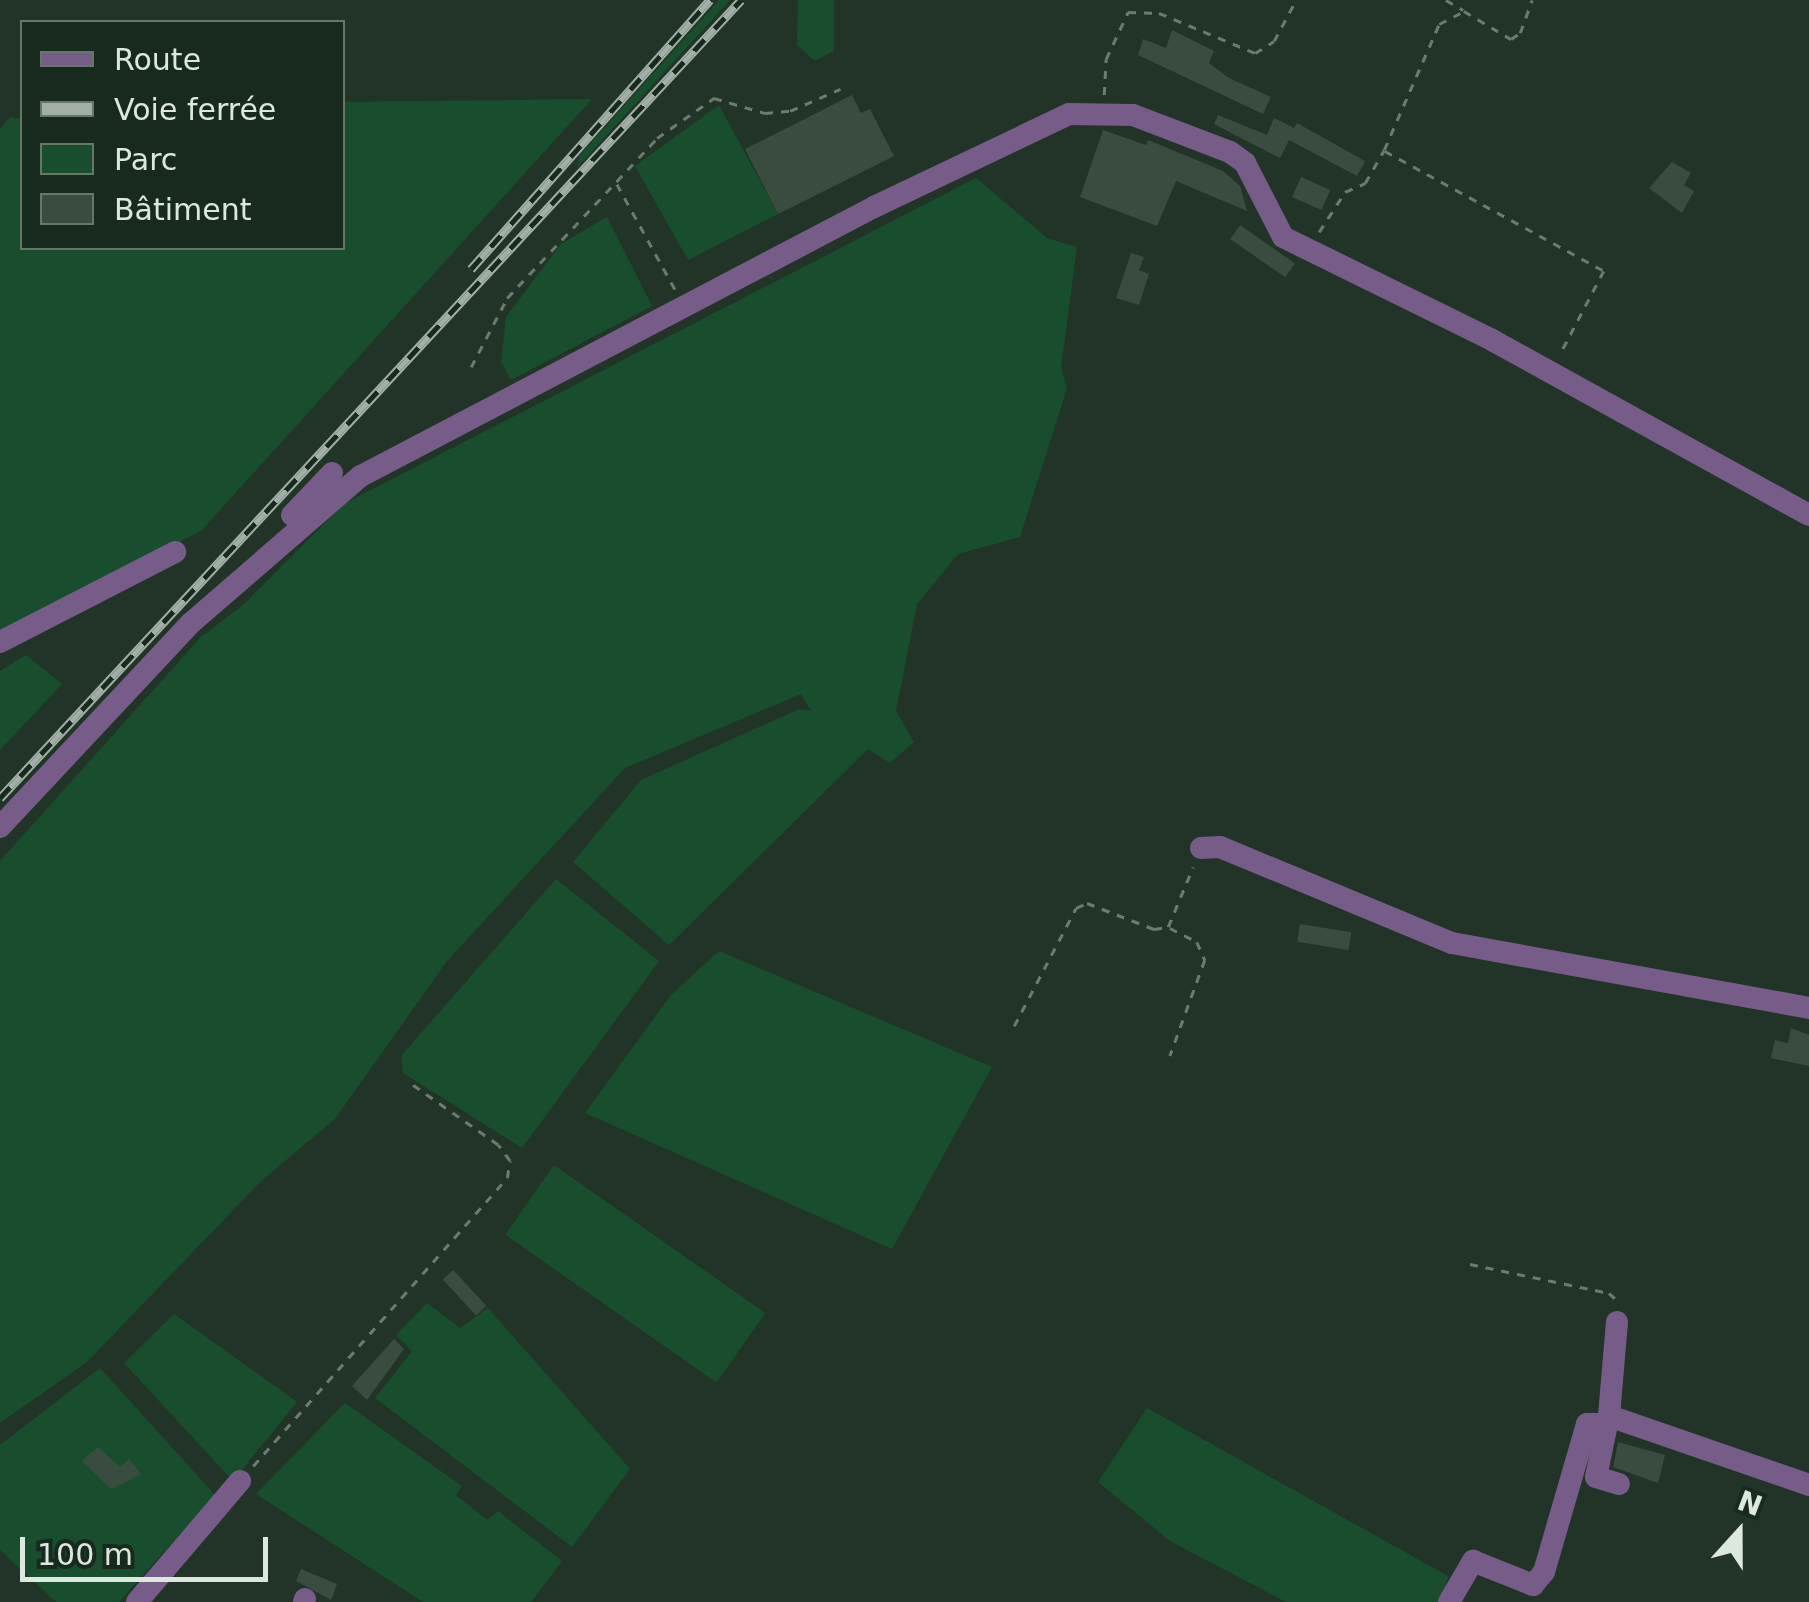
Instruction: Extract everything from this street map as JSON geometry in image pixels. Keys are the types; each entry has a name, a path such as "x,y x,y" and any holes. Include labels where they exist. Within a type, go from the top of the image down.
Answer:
{"street":[{"path":"0,827 166,647 340,491 409,447 1044,122 1102,110 1133,115 1245,162 1272,223 1308,250 1550,372 1809,515"},
{"path":"288,535 285,522 332,473"},
{"path":"0,642 175,552"},
{"path":"1201,848 1220,847 1452,943 1809,1008"},
{"path":"1618,1322 1608,1420 1596,1477 1619,1484"},
{"path":"1448,1602 1474,1561 1533,1586 1544,1572 1587,1424 1608,1420 1809,1485"},
{"path":"137,1602 240,1481"}],"path":[{"path":"1102,110 1106,60 1128,12 1159,12 1255,53 1274,41 1296,0"},
{"path":"1446,0 1511,38 1520,32 1532,0"},
{"path":"1308,250 1345,192 1365,183 1384,150 1439,24 1464,11"},
{"path":"471,367 507,298 656,138 714,98 778,112 840,89"},
{"path":"1384,150 1604,271 1550,372"},
{"path":"616,183 684,306"},
{"path":"1168,927 1201,848"},
{"path":"1014,1026 1076,908 1087,902 1154,930 1168,927 1196,942 1205,960 1170,1056"},
{"path":"240,1481 508,1178 510,1160 498,1145 406,1081"},
{"path":"1470,1264 1609,1294 1620,1304 1618,1322"}],"green space":[{"path":"719,0 730,0 577,168 579,156"},
{"path":"798,0 834,0 834,51 815,61 797,45"},
{"path":"592,99 201,531 0,633 0,129 10,117 20,119 20,250 345,250 345,102"},
{"path":"719,105 778,214 688,260 635,166"},
{"path":"976,178 1047,238 1077,247 1061,368 1067,388 1020,537 958,554 917,604 896,711 914,742 890,763 868,749 669,945 573,862 641,780 799,709 811,711 801,694 625,768 447,961 335,1119 261,1181 87,1362 0,1423 0,861 200,638 244,604 344,504"},
{"path":"607,217 652,306 511,380 501,362 506,317 561,244"},
{"path":"26,655 62,684 0,750 0,671"},
{"path":"556,879 659,961 522,1148 403,1073 401,1056"},
{"path":"719,951 992,1067 892,1249 585,1113 671,995"},
{"path":"554,1165 765,1313 717,1383 505,1235"},
{"path":"427,1303 460,1328 488,1308 630,1469 572,1547 375,1398 412,1351 396,1335"},
{"path":"174,1314 297,1402 233,1481 124,1363"},
{"path":"100,1368 215,1495 119,1602 56,1602 0,1550 0,1445"},
{"path":"345,1403 462,1486 456,1495 487,1520 498,1511 562,1561 531,1602 423,1602 256,1494"},
{"path":"1147,1408 1448,1576 1443,1602 1286,1602 1170,1541 1098,1482"}],"building":[{"path":"1172,30 1214,51 1209,63 1229,78 1271,97 1263,114 1138,55 1143,39 1166,48"},
{"path":"852,95 861,113 870,109 894,156 778,214 745,149"},
{"path":"1218,115 1267,135 1274,118 1294,128 1297,123 1365,161 1357,176 1289,140 1280,158 1214,124"},
{"path":"1103,130 1146,145 1148,140 1223,171 1240,186 1247,211 1176,181 1157,226 1080,197"},
{"path":"1672,162 1691,173 1684,185 1694,191 1682,213 1649,188"},
{"path":"1301,177 1330,190 1321,210 1292,197"},
{"path":"1240,225 1295,263 1285,277 1230,239"},
{"path":"1131,253 1144,257 1139,270 1149,274 1139,305 1116,298"},
{"path":"1300,924 1351,932 1349,950 1297,942"},
{"path":"1791,1028 1809,1035 1809,1066 1771,1058 1775,1040 1788,1043"},
{"path":"453,1270 486,1306 476,1315 443,1280"},
{"path":"394,1339 404,1349 367,1400 352,1386"},
{"path":"1618,1442 1665,1455 1658,1483 1613,1467"},
{"path":"98,1447 120,1467 129,1459 141,1474 111,1489 82,1461"},
{"path":"301,1569 337,1584 331,1600 296,1581"}],"railway":[{"path":"471,269 710,0"},
{"path":"0,798 741,0"}]}
